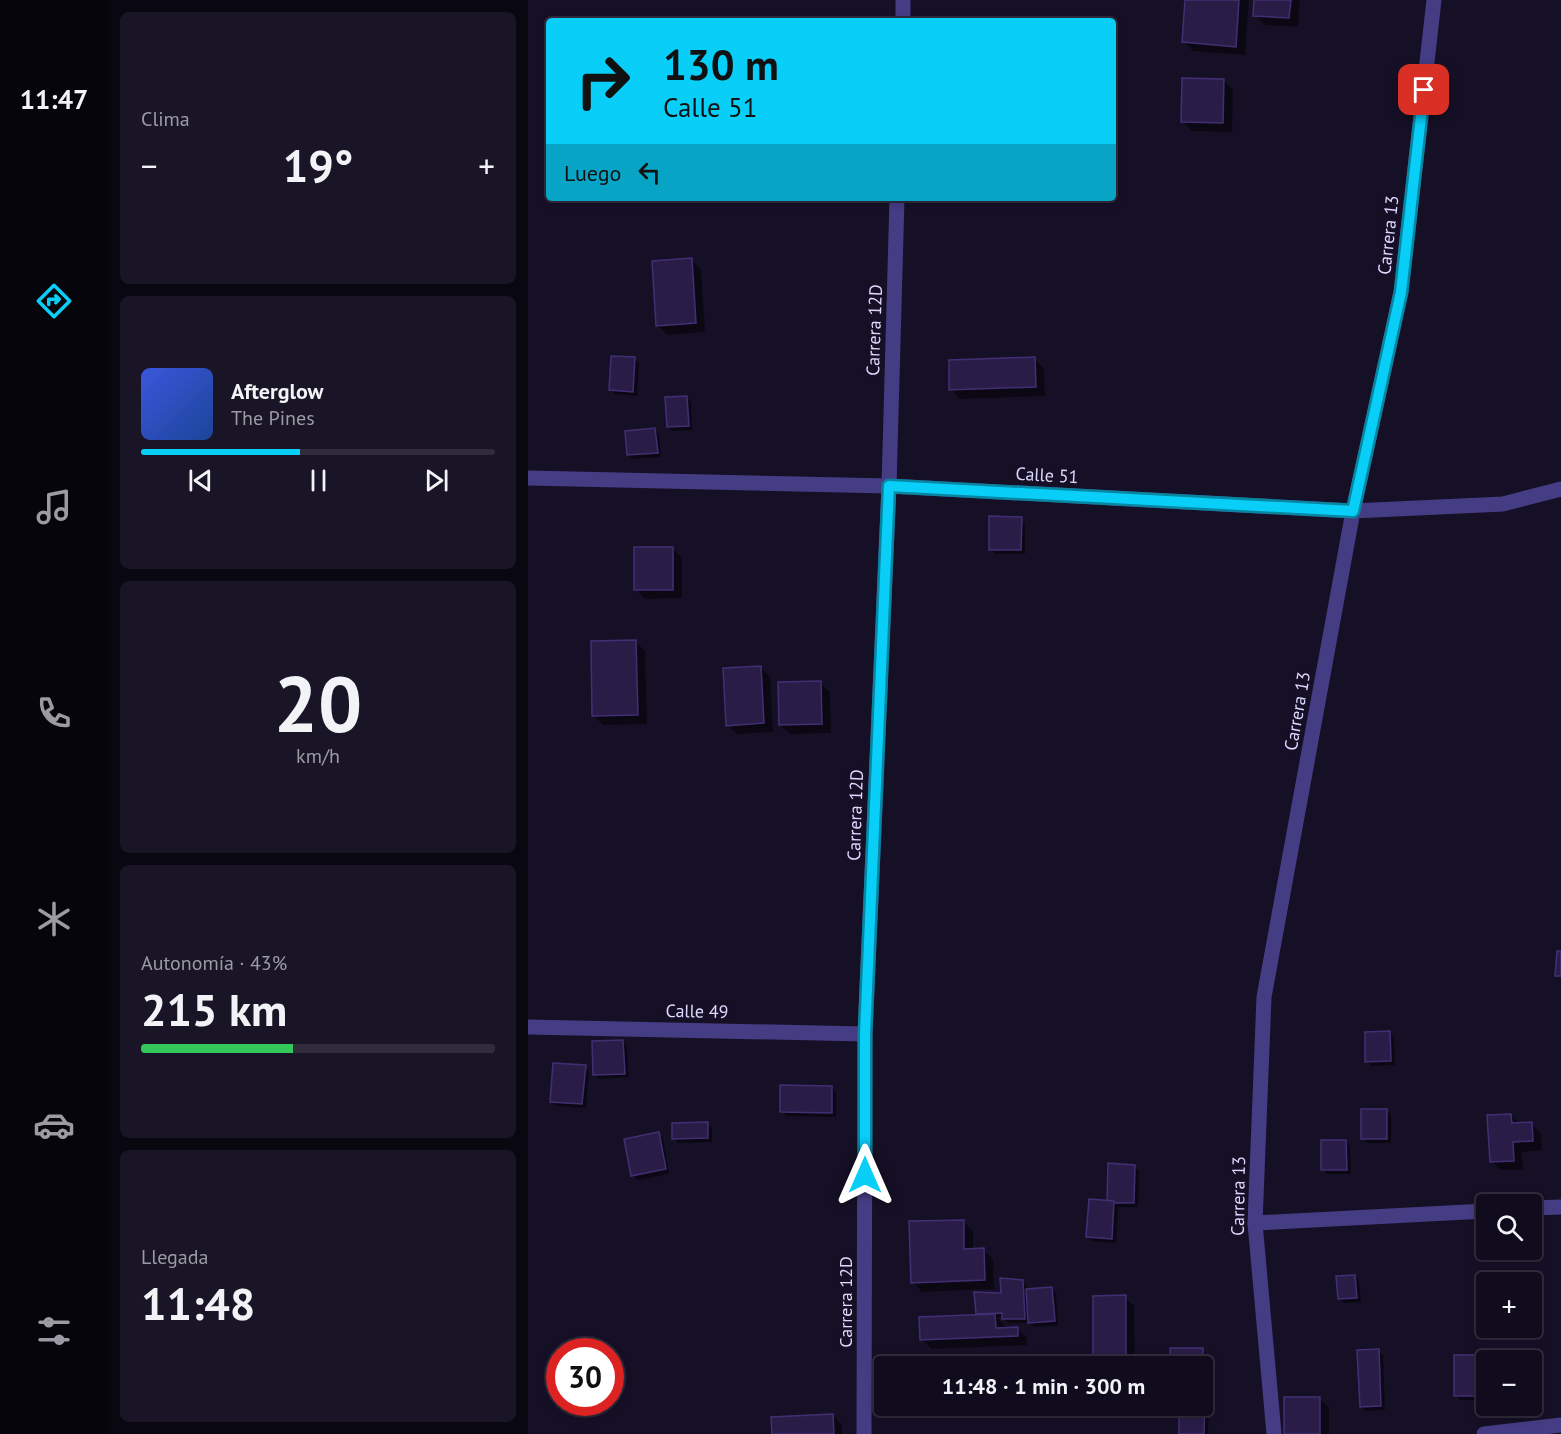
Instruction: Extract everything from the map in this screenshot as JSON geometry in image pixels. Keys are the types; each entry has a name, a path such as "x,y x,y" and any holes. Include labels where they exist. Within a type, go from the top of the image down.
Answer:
{"street":[{"path":"903,0 903,18"},
{"name":"Carrera 13","path":"1274,1434 1255,1223 1264,997 1353,511 1401,292 1434,0"},
{"name":"Carrera 12D","path":"864,1434 865,1034 889,486 897,201"},
{"name":"Calle 51","path":"528,478 889,486 1353,511 1503,504 1561,489"},
{"name":"Calle 49","path":"528,1027 865,1034"},
{"path":"1542,1208 1561,1207"},
{"path":"1255,1223 1476,1212"},
{"path":"1484,1434 1561,1425"}],"building":[{"path":"1185,0 1239,0 1236,47 1182,42"},
{"path":"1254,0 1291,0 1289,18 1253,16"},
{"path":"1182,78 1224,79 1223,123 1181,122"},
{"path":"692,258 696,323 656,326 652,261"},
{"path":"611,356 635,357 633,392 609,390"},
{"path":"1035,357 1036,387 949,390 949,360"},
{"path":"687,396 689,426 667,427 665,397"},
{"path":"655,428 658,453 627,455 625,431"},
{"path":"989,516 1022,517 1021,550 989,550"},
{"path":"634,547 673,547 673,590 634,590"},
{"path":"636,640 638,715 592,716 591,641"},
{"path":"761,666 764,723 726,726 723,668"},
{"path":"821,681 822,724 779,725 778,682"},
{"path":"1557,951 1561,951 1561,976 1555,976"},
{"path":"1390,1031 1391,1061 1365,1062 1365,1032"},
{"path":"623,1040 625,1074 593,1075 592,1041"},
{"path":"553,1063 586,1065 582,1104 550,1102"},
{"path":"780,1085 832,1086 832,1113 780,1112"},
{"path":"1361,1109 1387,1109 1387,1139 1361,1139"},
{"path":"1511,1114 1512,1123 1532,1122 1533,1141 1513,1142 1514,1161 1490,1162 1487,1115"},
{"path":"708,1122 708,1138 672,1139 672,1123"},
{"path":"659,1132 666,1169 631,1176 624,1139"},
{"path":"1321,1140 1346,1140 1347,1170 1321,1170"},
{"path":"1108,1163 1135,1165 1134,1203 1107,1203"},
{"path":"1089,1199 1114,1201 1112,1239 1086,1237"},
{"path":"964,1220 964,1249 984,1248 985,1280 911,1283 909,1221"},
{"path":"1355,1275 1357,1298 1338,1299 1336,1276"},
{"path":"1000,1278 1023,1280 1025,1319 1002,1319 1002,1313 976,1314 974,1292 1001,1293"},
{"path":"1052,1287 1055,1321 1028,1323 1026,1289"},
{"path":"1126,1295 1126,1356 1093,1356 1093,1296"},
{"path":"995,1314 996,1328 1018,1327 1018,1336 920,1340 919,1317"},
{"path":"1170,1348 1203,1348 1203,1356 1170,1356"},
{"path":"1379,1349 1381,1406 1360,1407 1357,1350"},
{"path":"1454,1355 1476,1355 1476,1396 1454,1396"},
{"path":"1284,1397 1320,1397 1320,1434 1284,1434"},
{"path":"833,1414 834,1434 772,1434 771,1417"},
{"path":"1179,1416 1204,1416 1204,1434 1179,1434"}],"route":[{"path":"865,1175 865,1034 889,486 1353,511 1401,292 1424,90"}]}
